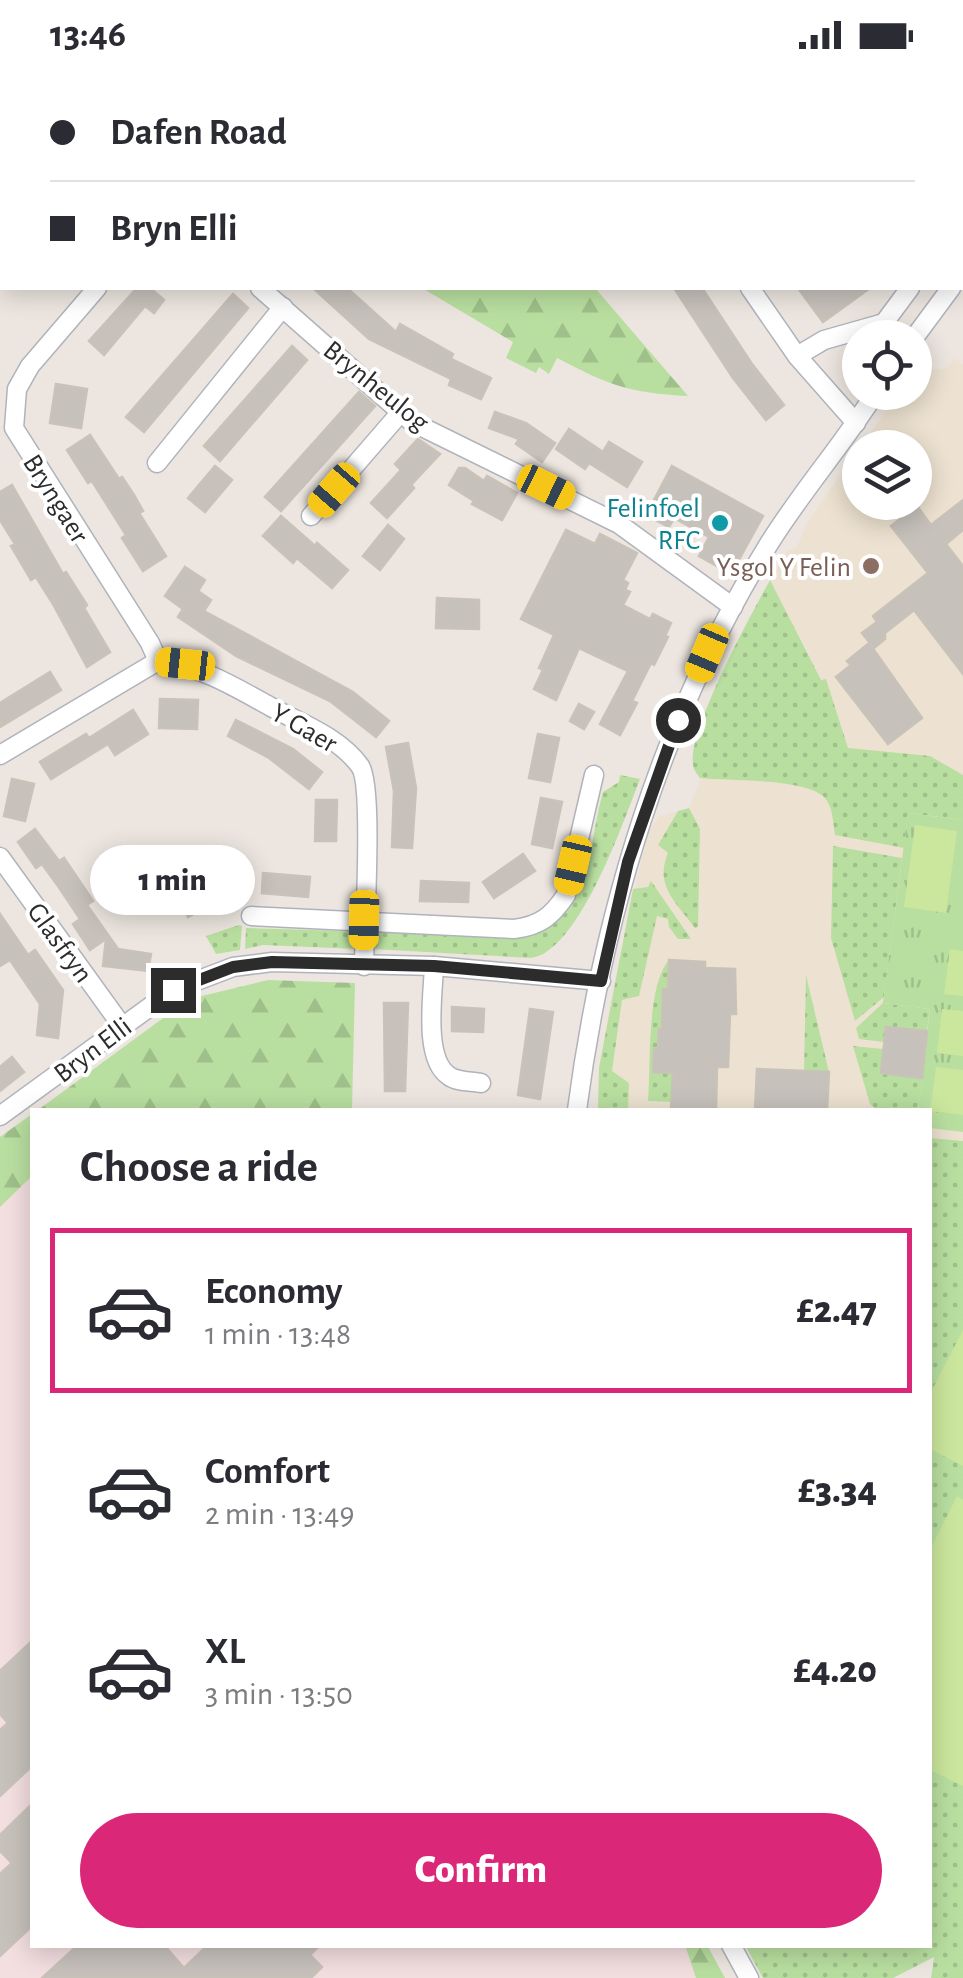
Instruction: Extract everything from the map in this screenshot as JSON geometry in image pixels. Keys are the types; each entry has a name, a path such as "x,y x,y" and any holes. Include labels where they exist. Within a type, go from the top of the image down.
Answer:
{"street":[{"name":"Bryngaer","path":"95,290 30,366 16,389 14,428 158,661"},
{"name":"Brynheulog","path":"262,290 412,422 619,524 733,607"},
{"path":"751,290 796,356 856,423"},
{"path":"796,356 824,340 884,324 909,290"},
{"path":"927,320 950,290"},
{"path":"157,462 283,307"},
{"path":"577,1108 628,862 663,754 707,653 766,548 864,410"},
{"path":"312,516 401,412"},
{"path":"0,755 158,661"},
{"name":"Y Gaer","path":"158,661 185,664 234,687 341,744 364,770 364,966"},
{"path":"252,916 514,929 535,926 554,912 566,895 594,775"},
{"name":"Glasfryn","path":"0,858 122,1026"},
{"name":"Bryn Elli","path":"0,1116 173,990 233,967 272,962 434,966 601,981"},
{"path":"434,966 432,1041 437,1065 452,1079 481,1083"},
{"path":"733,1948 749,1978"}],"shaded area":[{"path":"955,358 963,364 963,1972 932,1929 932,1108 598,1108 599,1068 614,984 647,836 658,817 689,808 700,779 692,764 703,717 744,628 787,551 797,547 808,521 842,473 842,520 932,520 932,430 873,430 887,410 932,410 932,369 947,368"},
{"path":"30,1178 30,1948 686,1948 696,1978 0,1978 0,1207"}],"green space":[{"path":"425,290 597,290 688,396 620,386 557,358 549,374 539,367 536,373 506,358 513,342"},
{"path":"770,580 821,680 826,679 848,748 930,756 963,775 963,820 908,813 904,848 835,835 824,797 800,786 700,778 693,764 700,725 722,672"},
{"path":"620,775 640,779 623,823 582,910 549,950 531,958 372,949 375,937 384,931 517,937 542,931 560,919 582,882 603,792 619,782"},
{"path":"689,808 700,829 695,928 669,893 664,875 668,853 658,845 678,811"},
{"path":"908,813 963,820 963,1132 932,1128 932,1108 918,1108 930,1009 883,1003"},
{"path":"915,825 957,831 946,913 904,907"},
{"path":"833,846 902,858 884,997 855,1021 831,938"},
{"path":"651,881 691,939 678,939 668,919 657,916 639,996 622,1000 612,1071 629,1083 628,1108 598,1108 599,1068 633,889 648,887"},
{"path":"239,925 240,950 216,954 206,936"},
{"path":"246,928 348,931 356,938 357,949 263,945 245,949"},
{"path":"950,949 963,951 963,996 944,994"},
{"path":"669,960 668,989 663,989 670,1014 658,1049 654,1050 653,1071 673,1073 671,1102 648,1101 653,1008 656,988"},
{"path":"806,975 829,1072 804,1071"},
{"path":"268,980 355,983 352,1108 41,1108 189,999"},
{"path":"883,1003 930,1009 927,1031 887,1027 884,1042 859,1039 856,1028"},
{"path":"942,1009 963,1011 963,1056 937,1053"},
{"path":"853,1046 883,1049 882,1073 922,1078 918,1108 875,1108 870,1104"},
{"path":"936,1067 963,1070 963,1115 930,1108"},
{"path":"30,1115 30,1178 0,1207 0,1137"},
{"path":"932,1138 963,1141 963,1978 931,1978 934,1957 893,1978 763,1978 747,1948 932,1948"},
{"path":"963,1330 963,1466 932,1450 932,1390"},
{"path":"957,1496 963,1500 963,1786 932,1771 932,1546"},
{"path":"686,1948 709,1948 725,1978 696,1978"}],"building":[{"path":"135,290 152,290 164,300 154,313 145,306 104,355 89,341"},
{"path":"315,290 349,290 396,332 400,324 453,354 451,359 491,378 481,399 449,385 451,379 369,339"},
{"path":"675,290 703,290 784,405 766,420 733,378"},
{"path":"799,290 867,290 823,322"},
{"path":"233,294 248,308 144,432 126,417"},
{"path":"292,346 307,360 220,461 204,446"},
{"path":"56,384 87,389 81,428 50,423"},
{"path":"359,392 375,406 281,511 265,497"},
{"path":"495,412 526,423 555,443 542,462 516,444 519,439 489,428"},
{"path":"569,429 603,452 609,442 642,462 627,487 589,463 585,469 556,449"},
{"path":"90,435 134,495 143,511 139,513 166,556 143,571 122,538 126,535 67,450"},
{"path":"418,439 440,454 387,518 371,503 401,470 395,464"},
{"path":"215,466 232,480 205,512 188,498"},
{"name":"Felinfoel RFC","path":"672,466 763,516 731,574 699,556 709,537 674,518 669,527 646,515"},
{"path":"459,468 484,481 487,476 517,493 502,520 472,504 474,501 449,485"},
{"path":"12,485 63,574 66,572 87,605 84,608 110,652 87,667 36,577 31,580 0,520 0,492"},
{"path":"963,500 963,530 946,544 963,566 963,674 914,610 885,633 885,639 874,648 862,633 877,622 873,616 928,573 891,526 899,520 927,520 931,525"},
{"path":"281,516 348,570 332,588 297,558 293,563 263,536"},
{"path":"388,525 404,539 380,570 363,556"},
{"path":"566,530 595,544 600,534 637,553 623,580 628,583 625,590 630,592 623,605 650,619 653,614 671,623 654,665 651,663 632,701 637,703 620,735 600,724 628,671 579,648 556,700 534,689 554,635 521,619"},
{"path":"185,567 205,580 198,591 211,600 204,611 353,692 389,721 376,737 330,701 236,656 178,617 183,609 165,596"},
{"path":"437,598 479,600 479,629 436,628"},
{"path":"869,643 922,718 888,744 836,677 851,665 847,661"},
{"path":"50,672 61,690 0,727 0,703"},
{"path":"160,699 198,700 197,729 159,728"},
{"path":"579,704 594,712 584,729 570,721"},
{"path":"133,710 148,734 115,755 108,744 51,779 40,762"},
{"path":"236,720 293,749 322,772 309,789 269,758 228,736"},
{"path":"538,734 559,738 550,782 529,778"},
{"path":"408,743 416,788 412,848 392,847 394,791 386,747"},
{"path":"12,779 34,784 25,821 4,816"},
{"path":"541,798 562,802 552,848 532,844"},
{"path":"316,800 337,800 336,841 315,841"},
{"path":"35,829 59,861 64,858 93,901 87,905 118,949 151,954 148,971 103,966 106,939 90,950 73,924 80,919 58,886 42,864 36,868 18,842"},
{"path":"523,854 535,871 494,898 483,882"},
{"path":"263,873 310,877 308,897 262,893"},
{"path":"421,881 469,883 468,902 420,901"},
{"path":"212,882 221,899 188,917 179,900"},
{"path":"0,914 28,955 35,950 63,990 58,1038 37,1035 40,1004 10,960 0,966"},
{"path":"669,960 705,962 705,968 735,969 736,1014 730,1014 728,1067 717,1067 716,1108 671,1108 673,1073 653,1072 654,1049 658,1049 662,1029 663,989 668,989"},
{"path":"384,1003 408,1003 405,1091 385,1091"},
{"path":"452,1007 484,1009 483,1032 452,1031"},
{"path":"530,1009 553,1012 540,1099 518,1095"},
{"path":"886,1027 927,1031 922,1078 881,1073"},
{"path":"12,1057 24,1072 0,1091 0,1067"},
{"path":"757,1069 829,1072 827,1108 755,1108"},
{"path":"30,1643 30,1768 0,1796 0,1730 8,1723 0,1714 0,1671"},
{"path":"30,1806 30,1928 0,1956 0,1874 12,1863 0,1851 0,1835"},
{"path":"75,1948 167,1948 184,1968 205,1948 317,1948 310,1955 322,1967 311,1978 42,1978"}],"place":[{"name":"Felinfoel RFC","path":"720,523"},
{"name":"Ysgol Y Felin","path":"871,566"}],"route":[{"path":"173,990 233,967 272,962 434,966 601,981 628,862 678,720"}]}
